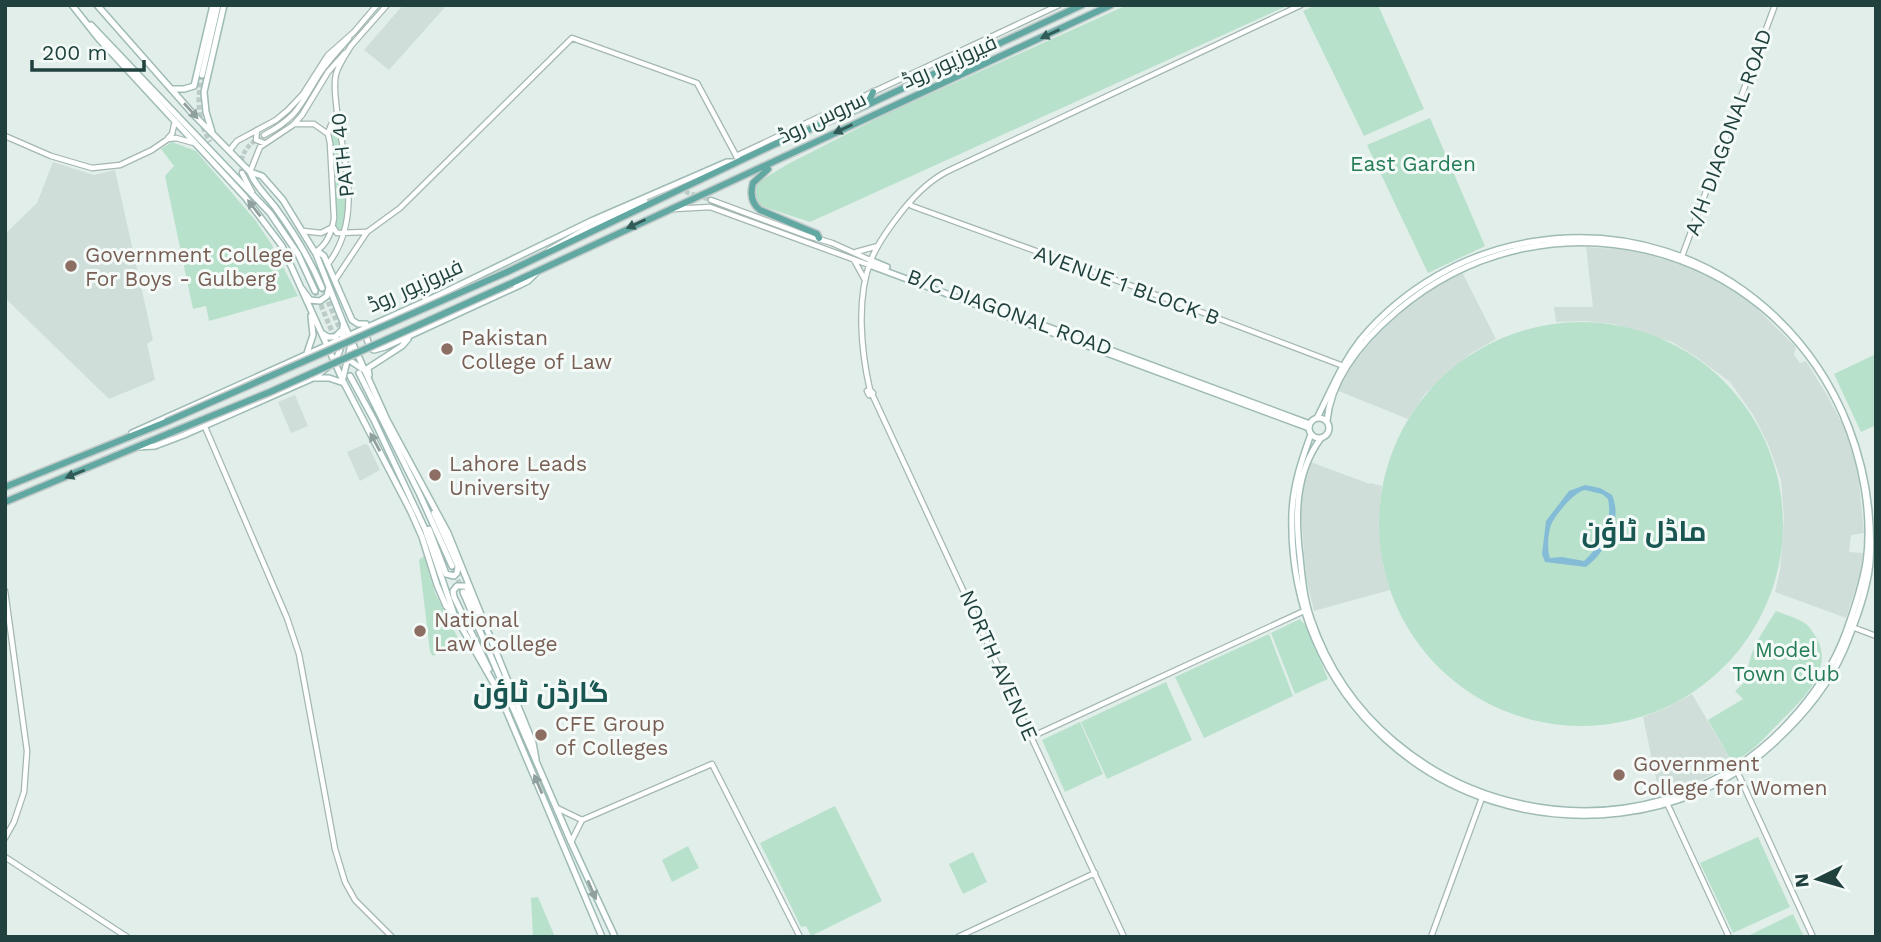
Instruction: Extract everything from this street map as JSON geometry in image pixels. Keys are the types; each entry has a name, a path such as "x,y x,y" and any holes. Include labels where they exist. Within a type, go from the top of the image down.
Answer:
{"main road":[{"path":"97,5 213,135 250,172 262,176 283,200 315,253 327,296 316,301 310,300 298,282"},
{"path":"202,75 216,5"},
{"path":"204,92 197,94 194,86 216,5"},
{"path":"213,135 206,112 204,92 224,5"},
{"name":"فیروزپور روڈ","path":"108,447 165,417 326,344 644,208 737,159 867,105 1082,5"},
{"name":"فیروزپور روڈ","path":"137,447 283,386 535,274 1111,5"},
{"path":"72,6 197,144 282,246 343,381 410,510 422,537 437,585 446,606 454,614"},
{"path":"72,6 253,192 293,247 315,291"},
{"path":"171,89 194,86"},
{"path":"867,105 873,92"},
{"path":"210,142 233,172"},
{"path":"784,158 753,183 751,194 754,205 817,234 819,238"},
{"path":"5,502 137,447 155,446 205,427 313,378 329,368 340,353 346,336 343,322 310,260 274,206 253,182 250,172"},
{"path":"1587,237 1636,242 1727,276 1768,304 1811,349 1842,401 1863,457 1871,519 1870,570 1839,660 1811,703 1772,745 1736,770 1697,793 1640,810 1576,816 1547,814 1444,782 1420,768 1369,723 1336,682 1314,640 1304,611 1295,566 1292,510 1300,464 1310,428 1344,366 1368,331 1417,289 1456,266 1496,249 1542,240 1587,237"},
{"name":"فیروزپور روڈ","path":"5,487 108,447 507,272 545,249"},
{"path":"315,253 321,253 328,265 355,323 362,325 383,319"},
{"name":"B/C DIAGONAL ROAD","path":"870,262 1310,428 1321,438"},
{"name":"فیروزپور روڈ","path":"380,404 368,368 402,346 410,337 528,281 535,274"},
{"path":"307,353 313,335 311,312"},
{"path":"383,319 366,330 364,335 370,348 377,350 410,337"},
{"path":"343,381 352,342 358,334 383,319"},
{"path":"321,332 328,337 335,337 342,330 343,322"},
{"path":"346,336 352,342 362,372 452,566"},
{"path":"326,344 348,358 362,372 380,404 457,566 454,576 446,573 430,532 350,376"},
{"path":"1344,366 1331,398 1327,421 1329,432 1321,438 1306,461 1297,510 1303,589 1311,620 1340,680 1357,704 1403,750 1483,796"},
{"path":"313,378 329,377 343,381"},
{"path":"1317,418 1327,421"},
{"path":"408,460 448,533 533,743 537,759"},
{"path":"396,466 425,529 454,614 498,691"},
{"path":"501,664 466,586 457,586 453,597 484,658 600,928 609,937"},
{"path":"463,592 608,924 609,937"}],"street":[{"path":"264,135 301,107 325,66 377,5"},
{"path":"250,172 258,150 293,125 308,107 328,72 387,5"},
{"name":"سروس روڈ","path":"737,159 1059,5"},
{"name":"NORTH AVENUE","path":"1124,937 871,392 863,357 866,281 870,262 878,246 909,203 933,180 1301,5"},
{"name":"A/H DIAGONAL ROAD","path":"1681,257 1775,5"},
{"path":"229,151 237,141 276,120 288,110 303,94 328,55 354,32"},
{"path":"335,280 367,232 400,208 572,38 697,83 737,159"},
{"name":"PATH 40","path":"328,265 344,232 349,181 340,127 336,75 351,46"},
{"path":"5,136 51,156 92,168 120,165 132,160 168,139 175,120"},
{"name":"PATH 40","path":"293,125 314,124 328,134 334,197 333,227 324,246 315,253"},
{"path":"328,134 330,126 335,124 340,127"},
{"path":"257,130 256,140 265,143"},
{"path":"168,139 176,138 197,144"},
{"path":"242,173 253,192"},
{"name":"B/C DIAGONAL ROAD","path":"711,200 855,252 870,262"},
{"path":"545,249 645,201"},
{"name":"AVENUE 1 BLOCK B","path":"909,203 1344,366"},
{"path":"671,209 710,207 853,259 870,262"},
{"path":"303,231 321,233 333,227 337,233 367,232"},
{"path":"855,252 878,246"},
{"path":"853,259 866,281"},
{"path":"328,265 343,265"},
{"path":"205,427 294,637 301,662 335,849 345,882 352,896 392,937"},
{"path":"5,591 27,751 24,792 5,838"},
{"path":"1031,737 1304,611"},
{"path":"1850,626 1876,636"},
{"path":"571,842 582,820 712,764 800,937"},
{"path":"1736,770 1812,937"},
{"path":"1431,937 1483,796"},
{"path":"1667,802 1729,937"},
{"path":"557,808 582,820"},
{"path":"5,857 127,937"},
{"path":"958,937 1095,873"}],"shaded area":[{"path":"403,5 447,5 389,70 364,50"},
{"name":"Government College For Boys - Gulberg","path":"53,162 94,175 115,170 153,340 147,344 155,380 109,399 5,298 5,234 37,203"},
{"path":"1586,247 1630,250 1695,268 1744,296 1796,347 1794,355 1800,363 1806,361 1847,433 1858,471 1864,533 1851,535 1849,552 1863,553 1861,572 1846,618 1775,592 1780,570 1784,518 1781,480 1754,416 1730,382 1672,342 1614,324 1556,322 1554,307 1593,307"},
{"path":"1461,270 1496,339 1470,354 1425,394 1408,419 1336,390 1349,368 1381,329 1399,312"},
{"path":"295,395 308,426 291,433 278,402"},
{"path":"365,444 380,470 360,481 347,452"},
{"path":"1308,461 1382,486 1380,505 1383,566 1390,590 1314,611 1306,578 1301,515 1302,487"},
{"path":"1692,694 1732,762 1708,777 1660,797 1643,717"}],"green space":[{"path":"1127,5 1289,5 810,222 761,206 755,201 755,184 788,164 888,113"},
{"name":"East Garden","path":"1316,5 1378,5 1424,109 1364,136 1303,11"},
{"name":"East Garden","path":"1430,118 1485,246 1428,273 1367,145"},
{"path":"330,126 339,127 349,191 344,232 334,231"},
{"path":"172,142 196,151 256,221 272,245 298,296 209,321 206,306 193,309 165,176 174,166 161,149"},
{"path":"1581,322 1620,326 1658,337 1693,356 1724,381 1749,412 1768,447 1779,485 1783,524 1779,563 1768,601 1749,636 1724,667 1693,692 1658,711 1620,722 1581,726 1542,722 1504,711 1469,692 1438,667 1413,636 1394,601 1383,563 1379,524 1383,485 1394,447 1413,412 1438,381 1469,356 1504,337 1542,326"},
{"path":"1876,354 1876,425 1861,432 1834,374"},
{"path":"424,556 435,593 460,642 433,656 430,652 419,560"},
{"name":"Model Town Club","path":"1776,611 1803,622 1816,637 1822,661 1819,673 1805,696 1762,741 1732,762 1708,720 1743,699 1735,691 1748,679 1753,652"},
{"path":"1300,619 1306,626 1328,679 1295,694 1271,633"},
{"path":"1269,634 1293,696 1204,738 1175,677"},
{"path":"1166,682 1192,740 1107,779 1081,722"},
{"path":"1080,722 1103,774 1065,792 1042,740"},
{"path":"835,806 882,901 811,936 806,926 801,927 760,843"},
{"path":"1758,837 1790,907 1733,933 1700,863"},
{"path":"688,846 699,868 672,882 662,860"},
{"path":"973,852 987,882 963,894 949,864"},
{"path":"538,897 555,937 533,937 531,898"},
{"path":"1793,914 1804,937 1746,937"}],"water":[{"path":"1585,485 1600,488 1612,495 1615,505 1616,515 1611,534 1600,553 1586,567 1545,562 1542,554 1546,521 1569,491","holes":["1585,490 1602,494 1608,499 1609,517 1605,533 1596,548 1584,561 1550,558 1550,528 1561,510"]}],"tunnel":[{"path":"202,75 199,109 210,142"},
{"path":"242,173 243,155 264,135"},
{"path":"679,190 711,200"},
{"path":"645,201 670,191"},
{"path":"322,288 356,365"},
{"path":"315,291 336,341"},
{"path":"452,566 463,592"}],"place":[{"name":"Government College For Boys - Gulberg","path":"71,266"},
{"name":"Pakistan College of Law","path":"447,349"},
{"name":"Lahore Leads University","path":"435,475"},
{"name":"National Law College","path":"420,631"},
{"name":"CFE Group of Colleges","path":"541,735"},
{"name":"Government College for Women","path":"1619,775"}],"district":[{"name":"ماڈل ٹاؤن","path":"1644,531"},
{"name":"گارڈن ٹاؤن","path":"541,692"}]}
